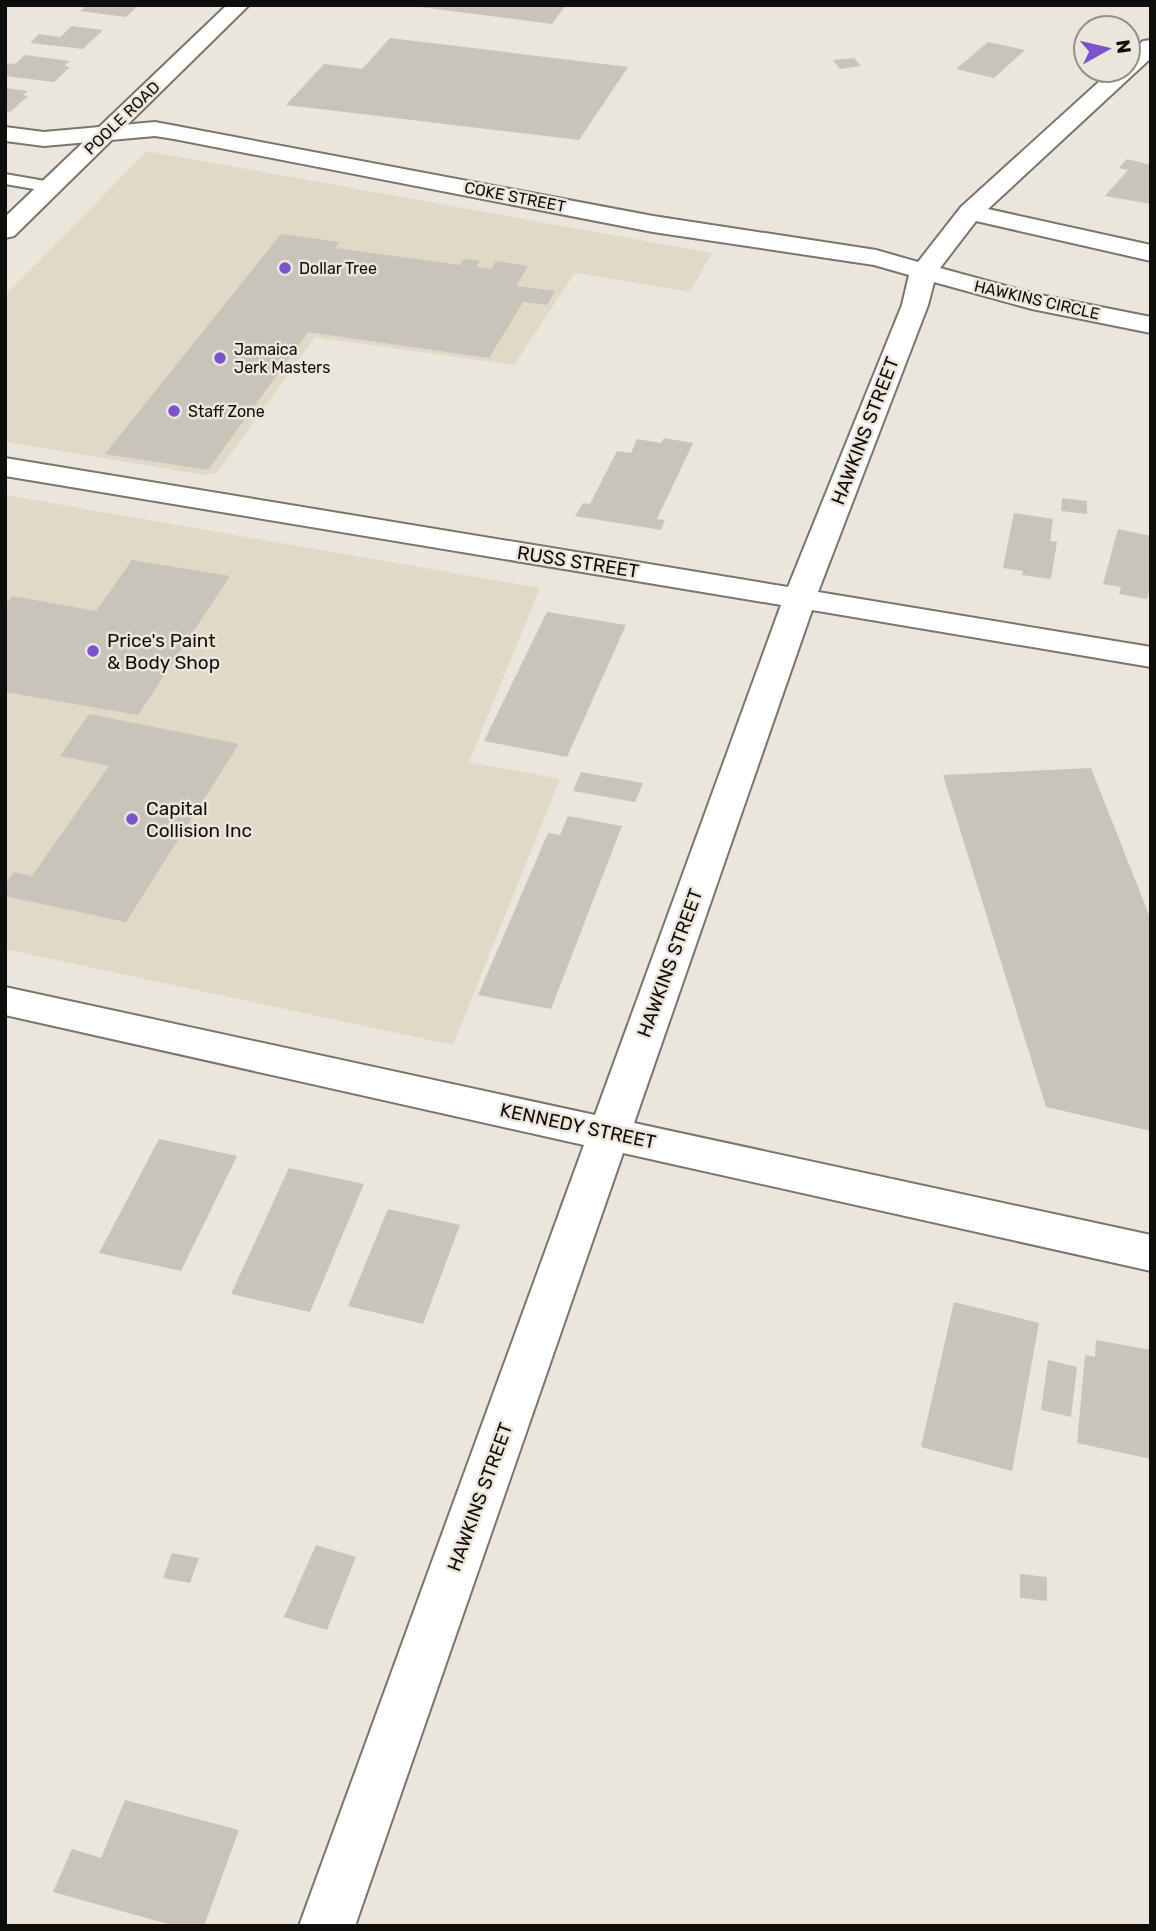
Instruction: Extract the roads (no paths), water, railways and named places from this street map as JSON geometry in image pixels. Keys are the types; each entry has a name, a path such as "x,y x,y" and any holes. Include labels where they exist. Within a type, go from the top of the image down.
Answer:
{"street":[{"name":"POOLE ROAD","path":"5,231 239,5"},
{"name":"HAWKINS STREET","path":"327,1926 800,598 915,305 923,272 970,212 1109,84"},
{"name":"COKE STREET","path":"5,134 44,139 155,129 653,224 876,258 923,272"},
{"path":"970,212 1151,253"},
{"name":"HAWKINS CIRCLE","path":"923,272 1032,301 1151,325"},
{"name":"RUSS STREET","path":"5,467 1151,657"},
{"name":"KENNEDY STREET","path":"5,1001 1151,1253"}],"lane":[{"path":"5,179 51,187"}],"place":[{"name":"Dollar Tree","path":"285,268"},
{"name":"Jamaica Jerk Masters","path":"220,358"},
{"name":"Staff Zone","path":"174,411"},
{"name":"Price's Paint & Body Shop","path":"93,651"},
{"name":"Capital Collision Inc","path":"132,819"}]}
